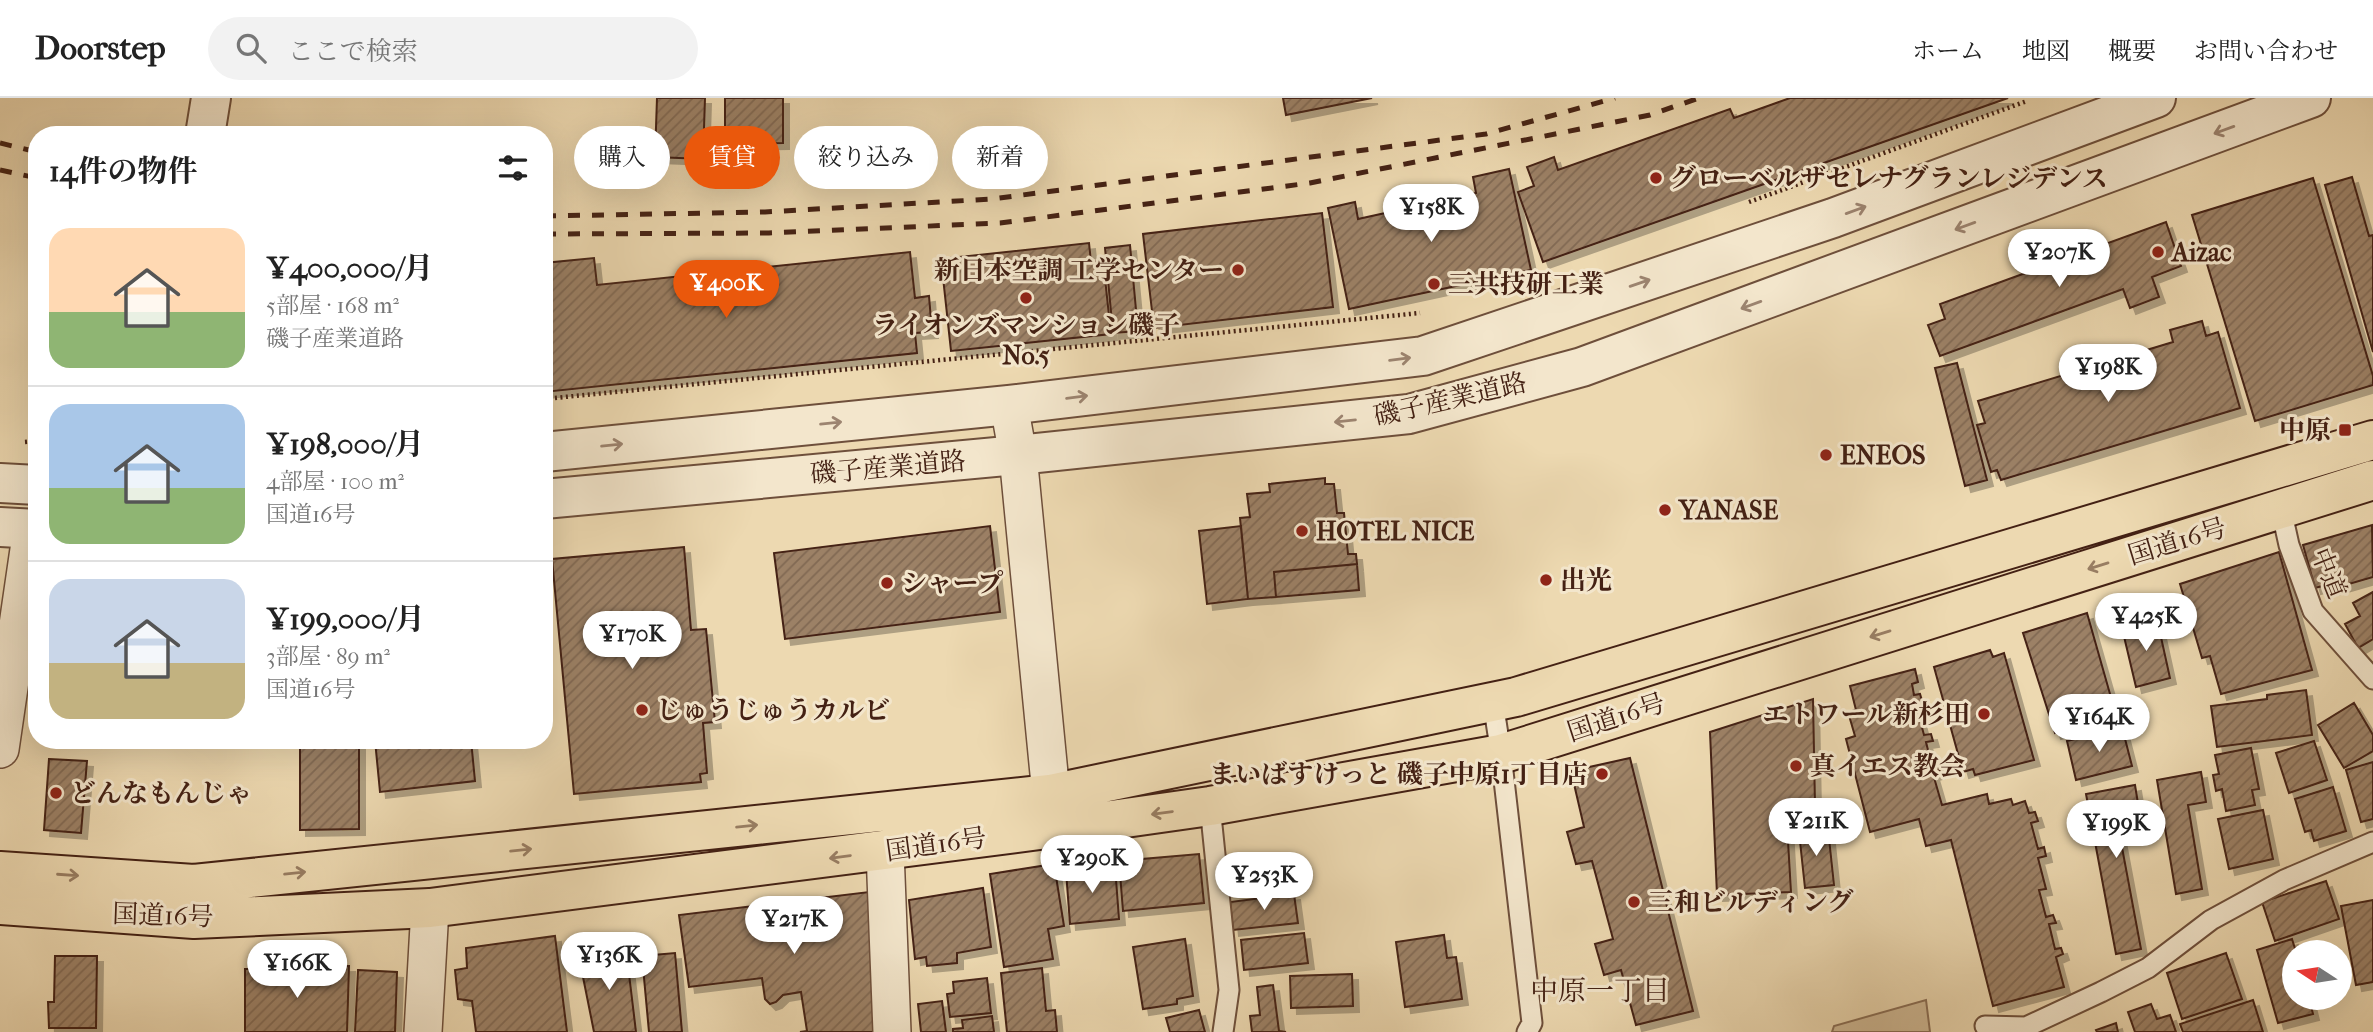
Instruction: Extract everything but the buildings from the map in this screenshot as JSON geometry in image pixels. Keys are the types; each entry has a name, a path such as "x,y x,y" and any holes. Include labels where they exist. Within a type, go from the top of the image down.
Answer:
{"highway":[{"name":"国道16号","path":"0,905 194,919 430,908 885,851 1493,702 2373,440"},
{"name":"国道16号","path":"0,870 194,884 1052,811 1210,806 1501,754 2373,480"}],"street":[{"path":"206,126 211,98"},
{"name":"磯子産業道路","path":"553,451 1009,405 1423,356 1833,218 2156,98"},
{"name":"磯子産業道路","path":"553,498 1018,455 1409,414 1582,367 2311,98"},
{"path":"1009,405 1018,455 1052,811"},
{"path":"0,483 28,485"},
{"path":"0,749 23,528"},
{"path":"885,851 892,1032"},
{"path":"423,1032 430,908"}],"lane":[{"name":"中道","path":"2281,509 2289,545 2313,611 2373,679"},
{"path":"1493,702 1535,1029"},
{"path":"1210,806 1229,990 1223,1032"},
{"path":"1985,1026 2026,1027 2101,992 2148,968 2211,920 2284,880 2373,842"}],"path":[{"path":"1748,202 2034,98"},
{"path":"553,398 1421,313"}],"shaded area":[{"path":"1926,1000 1930,1032 1832,1032 1834,1026"}],"railway":[{"path":"553,216 765,212 992,199 1486,134 1615,98"},
{"path":"553,234 769,233 1000,223 1310,183 1650,115 1699,98"},
{"path":"0,143 28,150"},
{"path":"0,170 28,176"}],"place":[{"name":"グローベルザセレナグランレジデンス","path":"1656,178"},
{"name":"Aizac","path":"2158,252"},
{"name":"新日本空調 工学センター","path":"1238,270"},
{"name":"三共技研工業","path":"1434,284"},
{"name":"ライオンズマンション磯子 No.5","path":"1026,298"},
{"name":"中原","path":"2345,430"},
{"name":"ENEOS","path":"1826,455"},
{"name":"YANASE","path":"1665,510"},
{"name":"HOTEL NICE","path":"1302,531"},
{"name":"出光","path":"1546,580"},
{"name":"シャープ","path":"887,583"},
{"name":"じゅうじゅうカルビ","path":"642,710"},
{"name":"エトワール新杉田","path":"1984,714"},
{"name":"真イエス教会","path":"1796,766"},
{"name":"まいばすけっと 磯子中原1丁目店","path":"1602,774"},
{"name":"どんなもんじゃ","path":"56,793"},
{"name":"三和ビルディング","path":"1634,902"}],"district":[{"name":"中原一丁目","path":"1600,990"}]}
